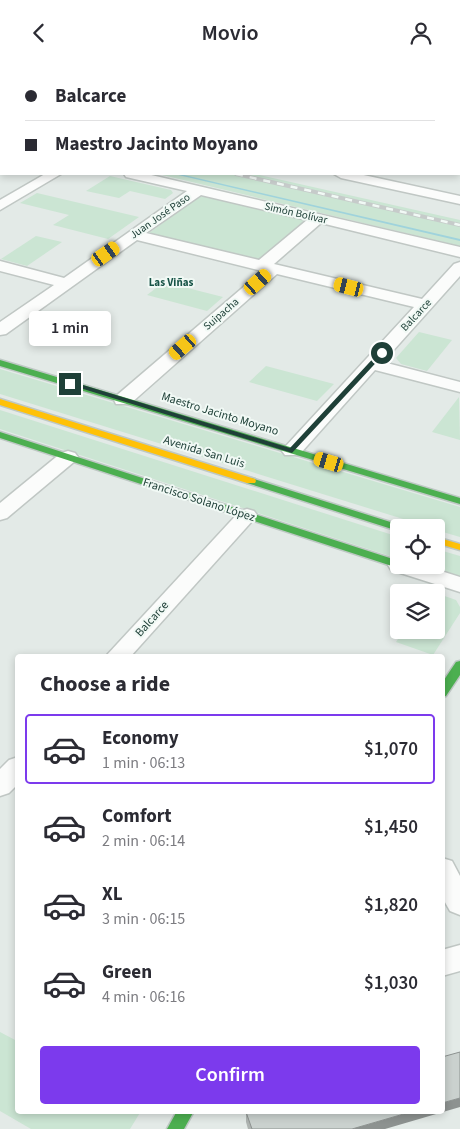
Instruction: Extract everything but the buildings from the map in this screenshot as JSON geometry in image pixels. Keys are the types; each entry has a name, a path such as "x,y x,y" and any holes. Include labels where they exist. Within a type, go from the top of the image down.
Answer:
{"street":[{"path":"0,206 52,175"},
{"name":"Simón Bolívar","path":"135,175 460,252"},
{"path":"346,175 460,200"},
{"path":"385,183 404,175"},
{"name":"Juan José Paso","path":"0,330 198,189"},
{"name":"Suipacha","path":"123,400 268,267 318,218"},
{"path":"134,235 425,305"},
{"path":"0,266 66,283"},
{"name":"Balcarce","path":"292,451 460,267"},
{"name":"Maestro Jacinto Moyano","path":"0,363 460,501"},
{"path":"371,364 460,387"},
{"name":"Avenida San Luis","path":"0,402 390,525"},
{"name":"Francisco Solano López","path":"0,435 390,562"},
{"path":"0,514 68,457"},
{"name":"Balcarce","path":"120,654 247,515"},
{"path":"445,542 460,547"},
{"name":"Francisco Solano López","path":"426,574 460,585"},
{"path":"445,688 460,665"},
{"path":"0,786 15,770"},
{"path":"445,875 460,903"},
{"path":"445,962 460,958"},
{"path":"175,1129 184,1114"}],"green space":[{"path":"162,175 259,175 460,220 460,246"},
{"path":"110,176 171,190 173,193 165,199 130,191 119,198 86,191"},
{"path":"37,193 139,217 108,239 53,225 69,215 20,203"},
{"path":"204,196 305,220 258,260 149,233 197,198"},
{"path":"36,236 62,242 27,266 1,259"},
{"path":"164,282 223,297 207,311 147,295"},
{"path":"419,332 452,340 427,371 401,364 396,358"},
{"path":"266,366 334,384 317,401 249,382"},
{"path":"0,369 460,507 460,537 445,533 445,519 403,519 0,394"},
{"path":"459,397 460,440 432,432"},
{"path":"0,410 390,534 390,556 0,429"},
{"path":"445,552 460,556 460,578 445,573"},
{"path":"445,596 456,600 460,607 460,613 445,636"},
{"path":"398,639 443,639 434,654 396,642"},
{"path":"0,1032 15,1040 15,1114 139,1114 130,1129 31,1129 0,1111"}],"waterway":[{"path":"180,175 460,240"}],"railway":[{"path":"240,175 460,225"}],"traffic: fast":[{"path":"0,363 460,501"},
{"path":"0,435 390,562"},
{"path":"251,481 390,525"},
{"path":"445,688 460,665"},
{"path":"175,1129 184,1114"}],"traffic: slow":[{"path":"0,402 251,481"},
{"path":"445,543 460,547"}],"district":[{"name":"Las Viñas","path":"171,282"}],"route":[{"path":"70,384 292,451 382,353"}]}
